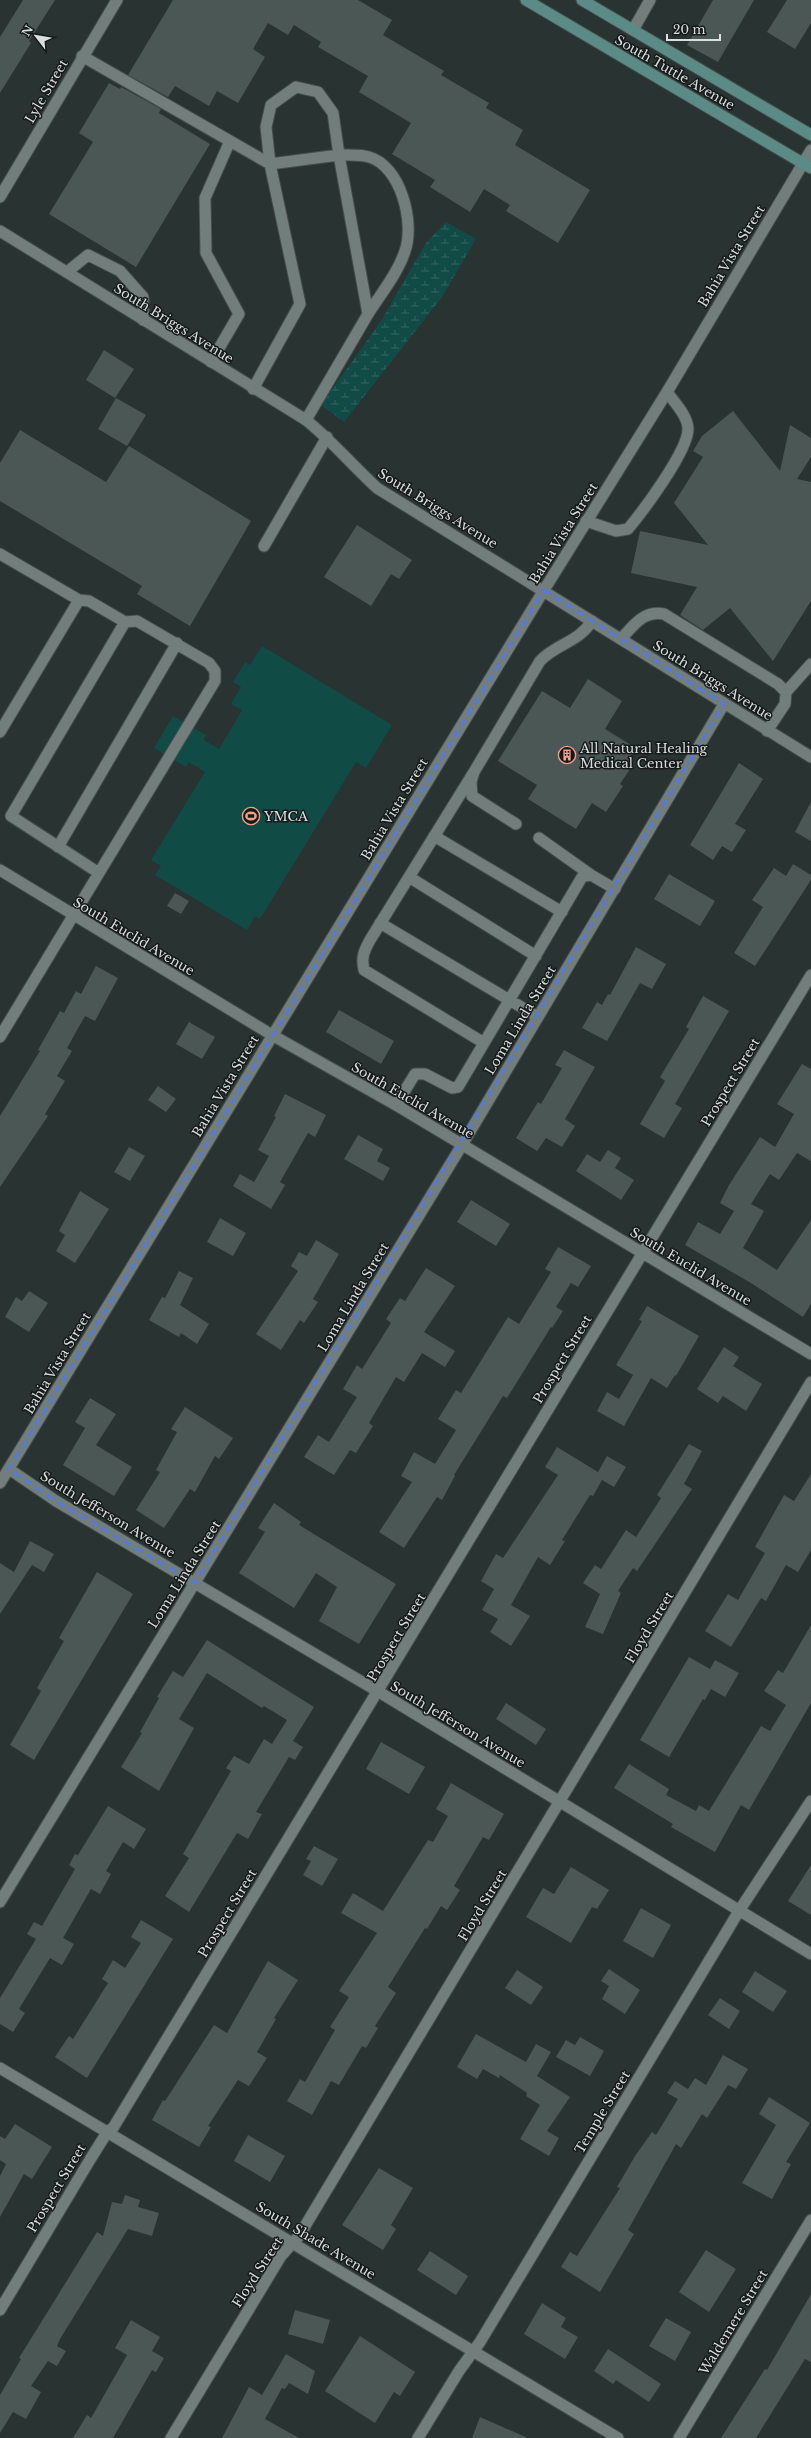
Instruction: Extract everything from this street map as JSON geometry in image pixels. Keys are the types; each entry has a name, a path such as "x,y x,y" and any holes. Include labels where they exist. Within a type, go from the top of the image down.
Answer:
{"main road":[{"name":"South Tuttle Avenue","path":"526,0 807,166"},
{"name":"South Tuttle Avenue","path":"582,0 811,135"}],"street":[{"name":"Lyle Street","path":"0,197 116,0"},
{"path":"632,30 650,0"},
{"path":"82,56 270,164 339,155 362,155 379,161 396,178 405,207 407,227 406,250 306,420"},
{"path":"253,388 300,304 270,164 266,127 271,105 296,87 318,92 333,113 339,155 368,314"},
{"path":"211,362 239,314 206,253 205,198 230,141"},
{"name":"Bahia Vista Street","path":"0,1483 544,590 807,166 811,150"},
{"name":"South Briggs Avenue","path":"0,231 306,420 326,437 356,469 377,488 544,590 811,758"},
{"path":"67,272 88,255 120,271 143,296 143,320"},
{"path":"586,522 616,531 628,529 677,458 688,429 686,420 667,392"},
{"path":"264,546 326,437"},
{"path":"0,554 80,600 89,601 125,622 137,621 209,662 215,671 215,681 0,1037"},
{"path":"0,732 80,600"},
{"path":"621,639 642,618 653,612 664,614 778,684 786,692"},
{"path":"484,1043 364,970 363,953 540,661 547,653 579,637 592,621"},
{"path":"99,873 11,816 125,622"},
{"path":"58,847 177,643"},
{"path":"767,731 785,704 786,692 811,664"},
{"name":"Loma Linda Street","path":"0,1902 462,1145 724,704"},
{"path":"474,772 471,782 472,796 516,824"},
{"path":"434,836 562,912"},
{"path":"539,838 591,875 615,889"},
{"name":"South Euclid Avenue","path":"0,870 73,916 272,1035 396,1105 811,1354"},
{"path":"396,1105 415,1074 425,1074 452,1088 458,1087 582,878 591,875"},
{"path":"409,877 536,956"},
{"path":"380,923 538,1017"},
{"name":"Prospect Street","path":"0,2310 108,2131 114,2128 379,1692 642,1252 811,975"},
{"name":"Floyd Street","path":"171,2438 281,2256 300,2236 811,1382"},
{"name":"South Jefferson Avenue","path":"8,1469 56,1501 379,1692 811,1954"},
{"name":"Temple Street","path":"418,2438 473,2350 480,2342 739,1911 811,1801"},
{"name":"South Shade Avenue","path":"0,2068 108,2131 618,2438"},
{"name":"Waldemere Street","path":"679,2438 811,2220"}],"highlighted area":[{"path":"544,590 724,704 195,1583 56,1501 9,1469"}],"green space":[{"path":"446,222 476,239 442,297 344,422 321,405 381,321 426,243"},
{"name":"YMCA","path":"262,646 392,725 366,768 356,762 260,919 255,916 247,930 155,875 161,866 151,860 205,772 189,762 186,767 154,748 173,716 206,735 204,740 219,749 242,710 231,704 241,687 233,682 245,662 250,665"}],"building":[{"path":"23,0 55,0 29,41 31,43 0,93 0,37"},
{"path":"173,0 358,0 392,20 383,35 444,71 441,75 489,103 486,108 523,130 515,145 590,190 558,243 506,211 510,205 484,189 470,212 430,187 435,180 392,154 411,123 359,92 368,76 318,47 321,42 294,25 288,35 268,23 253,49 265,57 238,103 217,91 209,106 175,86 168,97 128,75"},
{"path":"713,0 754,0 718,62 687,45"},
{"path":"787,0 811,0 811,23 795,49 767,32"},
{"path":"109,83 120,89 121,87 161,109 159,113 210,144 136,267 49,214 93,142 79,133"},
{"path":"104,350 134,369 115,398 86,380"},
{"path":"116,398 146,415 127,446 98,429"},
{"path":"733,411 780,471 790,425 811,438 811,457 797,479 811,482 811,601 773,661 730,608 703,630 680,615 697,587 631,573 640,531 708,545 674,503 703,457 693,451 702,436"},
{"path":"20,430 106,482 129,446 251,521 190,626 137,594 142,586 0,501 0,463"},
{"path":"357,525 412,560 399,579 391,574 371,606 324,577"},
{"name":"All Natural Healing Medical Center","path":"588,679 622,701 605,729 636,748 627,763 632,766 620,784 623,786 606,812 592,803 576,829 528,799 537,785 498,761 542,691 570,708"},
{"path":"739,763 763,779 735,824 746,830 732,852 722,846 713,860 690,845"},
{"path":"811,802 811,841 795,832"},
{"path":"793,864 811,875 811,880 755,966 734,953 763,907 752,900 774,868 786,876"},
{"path":"669,874 715,901 700,926 654,899"},
{"path":"175,893 189,901 181,914 167,906"},
{"path":"636,947 666,964 652,989 640,983 607,1041 582,1028 597,1002 602,1005 608,994 610,995"},
{"path":"96,966 118,978 95,1021 85,1016 67,1048 72,1051 57,1076 65,1081 45,1114 48,1116 0,1187 0,1116 40,1051 38,1050 60,1011 64,1013 76,991 81,994"},
{"path":"703,996 729,1011 675,1104 682,1108 664,1138 640,1124 665,1081 660,1077 689,1029 686,1027"},
{"path":"339,1010 394,1041 381,1064 326,1032"},
{"path":"189,1022 215,1037 202,1059 176,1044"},
{"path":"564,1050 595,1067 565,1119 575,1126 562,1147 546,1138 537,1151 516,1138 538,1102 541,1104 562,1068 555,1065"},
{"path":"802,1064 811,1069 811,1161 797,1153 779,1180 770,1174 751,1204 764,1211 743,1248 777,1270 811,1220 811,1304 803,1317 751,1283 685,1245 698,1222 720,1234 734,1211 720,1203 729,1185 760,1137 775,1147 794,1114 777,1104"},
{"path":"158,1086 176,1099 166,1112 148,1100"},
{"path":"285,1094 326,1115 315,1137 308,1133 280,1182 285,1185 271,1209 233,1186 240,1174 254,1182 269,1156 258,1150 276,1117 274,1116"},
{"path":"358,1135 383,1149 377,1161 390,1168 383,1181 344,1159"},
{"path":"129,1147 145,1156 130,1181 114,1172"},
{"path":"608,1150 621,1158 615,1168 634,1180 621,1200 576,1171 587,1154 600,1162"},
{"path":"80,1191 109,1209 75,1263 56,1251 65,1235 59,1231"},
{"path":"471,1200 510,1224 496,1246 457,1222"},
{"path":"220,1218 246,1233 233,1256 207,1242"},
{"path":"316,1240 339,1254 313,1299 318,1302 304,1323 300,1320 281,1350 256,1334 298,1271 291,1266 299,1252 307,1256"},
{"path":"558,1247 591,1266 578,1287 571,1283 556,1307 563,1311 552,1328 551,1327 507,1398 503,1396 454,1475 455,1476 442,1500 437,1497 404,1548 379,1532 412,1482 401,1476 414,1452 435,1464 456,1430 438,1419 456,1390 461,1393 508,1317 519,1324 551,1272 545,1269"},
{"path":"426,1268 455,1286 424,1332 455,1351 445,1367 422,1353 404,1382 396,1377 369,1423 373,1426 356,1453 350,1450 334,1475 304,1457 318,1435 329,1442 357,1397 343,1389 357,1365 362,1369 391,1323 386,1319 400,1298 405,1301"},
{"path":"179,1271 193,1278 180,1305 209,1324 197,1344 181,1333 179,1337 149,1320 162,1297 165,1298"},
{"path":"29,1291 48,1303 29,1332 5,1317 16,1297 22,1301"},
{"path":"647,1306 699,1336 676,1376 675,1375 667,1388 651,1378 624,1426 597,1411 607,1392 619,1399 633,1375 616,1365 642,1321 639,1320"},
{"path":"724,1347 739,1357 733,1366 762,1384 746,1411 723,1396 718,1403 697,1389"},
{"path":"90,1398 116,1414 96,1445 132,1467 114,1496 63,1465 85,1428 75,1422"},
{"path":"185,1407 233,1438 219,1459 215,1456 195,1492 190,1489 164,1528 136,1510 160,1472 156,1470 177,1432 171,1429"},
{"path":"689,1444 702,1451 684,1484 692,1489 637,1571 633,1568 618,1591 621,1593 603,1634 585,1627 600,1594 583,1583 595,1565 601,1569 626,1530 636,1537 661,1498 657,1495"},
{"path":"557,1447 598,1472 607,1456 626,1467 614,1487 602,1480 593,1496 590,1495 562,1540 565,1541 550,1565 538,1557 511,1605 530,1616 511,1646 490,1632 498,1619 482,1610 494,1589 481,1581 496,1554 503,1558 558,1475 545,1467"},
{"path":"811,1474 811,1550 798,1572 786,1565 766,1601 761,1598 731,1647 705,1631 728,1594 738,1600 765,1553 755,1547 784,1495 794,1501"},
{"path":"274,1503 301,1522 299,1525 396,1584 359,1644 319,1621 337,1587 316,1573 294,1608 239,1573 265,1532 258,1528"},
{"path":"30,1541 54,1554 44,1572 32,1565 0,1614 0,1563 14,1572"},
{"path":"97,1572 133,1594 34,1760 10,1745 41,1691 37,1688 64,1641 59,1638"},
{"path":"811,1625 811,1703 749,1810 741,1805 715,1852 671,1827 673,1824 614,1788 629,1764 669,1789 666,1795 696,1811 699,1805 709,1811 761,1726 770,1731 786,1705 764,1691 778,1670 783,1673"},
{"path":"207,1640 314,1707 293,1741 303,1747 295,1760 289,1757 256,1812 262,1814 248,1839 237,1833 189,1912 165,1896 189,1858 183,1854 231,1771 226,1768 234,1756 249,1764 264,1739 272,1744 287,1720 264,1706 262,1708 207,1673 179,1719 194,1728 159,1791 121,1767 142,1733 140,1732 159,1698 157,1697 173,1671 183,1677"},
{"path":"689,1657 710,1669 715,1660 739,1673 725,1697 711,1689 705,1700 703,1699 669,1757 640,1740"},
{"path":"506,1703 546,1729 536,1745 496,1719"},
{"path":"381,1742 425,1767 409,1794 366,1769"},
{"path":"451,1783 504,1814 489,1840 483,1837 454,1886 460,1890 447,1910 441,1906 427,1929 425,1928 388,1987 396,1993 375,2026 378,2028 366,2048 362,2046 339,2085 331,2081 312,2115 287,2101 300,2079 305,2082 335,2030 330,2027 349,1997 339,1991 377,1933 341,1913 353,1893 383,1911 428,1840 433,1842 448,1816 436,1809"},
{"path":"108,1806 146,1829 134,1849 123,1842 106,1871 111,1874 100,1894 91,1889 63,1938 74,1944 62,1965 50,1958 19,2009 25,2013 13,2032 0,2024 0,1998 36,1939 27,1934 34,1922 42,1926 75,1869 69,1865 75,1854 78,1855"},
{"path":"314,1846 338,1859 322,1886 303,1875 311,1861 306,1859"},
{"path":"811,1865 811,1915 788,1901"},
{"path":"571,1867 609,1890 597,1909 592,1907 571,1943 526,1917 543,1888 554,1894"},
{"path":"641,1908 671,1925 653,1958 623,1941"},
{"path":"141,1920 173,1939 87,2078 55,2057 69,2036 73,2039 108,1983 102,1979 113,1960 125,1968 141,1943 131,1937"},
{"path":"268,1961 298,1980 274,2018 276,2019 257,2052 267,2058 249,2086 238,2080 208,2126 211,2127 199,2147 152,2120 163,2100 165,2101 214,2025 227,2033"},
{"path":"609,1969 640,1990 625,2014 602,1999 609,1986 601,1981"},
{"path":"517,1970 543,1987 531,2005 505,1988"},
{"path":"755,1971 787,1991 773,2012 742,1992"},
{"path":"720,1998 740,2011 729,2029 708,2015"},
{"path":"476,2034 526,2062 536,2044 551,2052 537,2076 570,2097 547,2131 559,2138 549,2156 520,2139 540,2105 526,2096 527,2093 500,2075 499,2078 483,2069 477,2079 457,2067"},
{"path":"580,2037 604,2051 590,2076 556,2057 566,2040 575,2045"},
{"path":"723,2055 748,2069 736,2089 728,2085 707,2118 702,2114 681,2148 676,2144 628,2230 634,2234 600,2292 561,2267 570,2252 577,2256 620,2188 617,2187 635,2156 652,2132 656,2135 678,2099 667,2093 675,2081 688,2089 695,2078 706,2085"},
{"path":"769,2097 810,2123 786,2162 791,2164 772,2199 742,2183 776,2125 759,2114"},
{"path":"15,2124 52,2147 32,2179 24,2174 0,2217 0,2176 6,2164 0,2160 0,2136 5,2139"},
{"path":"248,2135 285,2156 270,2182 234,2161"},
{"path":"379,2168 413,2188 391,2225 396,2229 383,2250 342,2225"},
{"path":"125,2195 140,2200 138,2207 159,2213 152,2236 128,2229 60,2339 57,2346 66,2351 57,2366 48,2361 31,2386 41,2392 26,2419 13,2412 0,2433 0,2395 21,2359 19,2358 97,2232 103,2236 112,2202 122,2204"},
{"path":"706,2250 736,2269 709,2312 679,2292"},
{"path":"430,2251 468,2276 456,2295 417,2270"},
{"path":"811,2294 811,2362 805,2359 756,2438 721,2438 765,2369 767,2370"},
{"path":"542,2303 566,2318 561,2327 578,2337 565,2359 524,2334"},
{"path":"295,2310 330,2320 323,2344 288,2334"},
{"path":"666,2318 691,2332 675,2361 649,2346"},
{"path":"131,2320 160,2337 152,2351 164,2358 156,2372 152,2370 113,2438 73,2438 87,2415 91,2418 127,2355 115,2348"},
{"path":"360,2336 415,2372 400,2396 394,2392 375,2423 325,2391"},
{"path":"608,2349 661,2384 649,2402 616,2380 613,2384 594,2371"},
{"path":"286,2354 315,2371 308,2394 289,2383 285,2389 282,2388 265,2419 299,2438 222,2438 249,2387 262,2395"},
{"path":"480,2417 528,2438 472,2438"}],"place":[{"name":"All Natural Healing Medical Center","path":"567,755"},
{"name":"YMCA","path":"251,816"}]}
